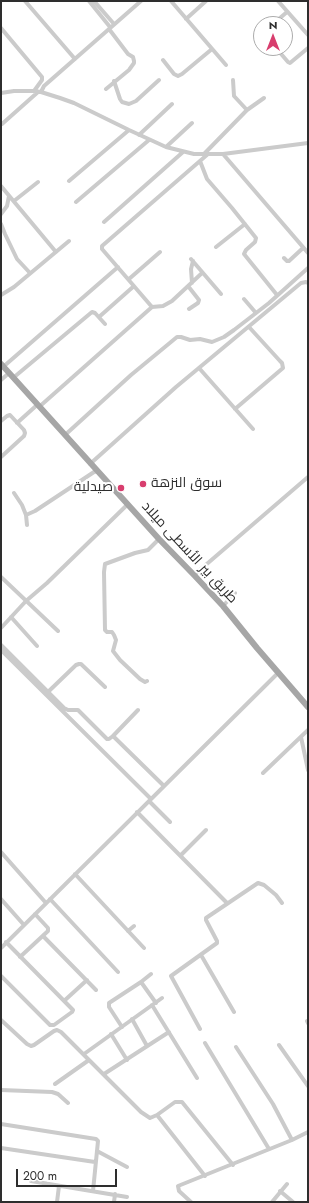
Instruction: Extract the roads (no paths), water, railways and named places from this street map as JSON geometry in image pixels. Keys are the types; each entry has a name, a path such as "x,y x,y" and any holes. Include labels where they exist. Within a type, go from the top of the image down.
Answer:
{"main road":[{"name":"طريق بير الأسطى ميلاد","path":"2,365 90,464 223,606 308,707"}],"street":[{"path":"25,1 75,59"},
{"path":"89,1 134,61 129,70 106,89"},
{"path":"94,1 114,24"},
{"path":"2,124 141,1"},
{"path":"171,1 226,65"},
{"path":"186,19 206,1"},
{"path":"278,1 308,35"},
{"path":"283,16 287,12"},
{"path":"1,28 42,77 38,92"},
{"path":"283,56 290,63 308,48"},
{"path":"163,60 174,74 178,76 212,49"},
{"path":"114,81 120,100 129,104 136,101 158,80"},
{"path":"233,80 234,96 247,110"},
{"path":"1,93 14,91 38,92 60,98 74,103 148,140 183,152 223,154 308,143"},
{"path":"152,307 102,249 102,246 200,161 247,110 264,98"},
{"path":"139,135 172,104"},
{"path":"166,147 192,122"},
{"path":"69,181 129,130"},
{"path":"76,202 148,140"},
{"path":"104,222 183,152"},
{"path":"223,154 308,253"},
{"path":"200,161 207,179 256,238 255,242 246,250 244,254 277,295"},
{"path":"14,201 38,182"},
{"path":"1,186 56,252"},
{"path":"1,214 7,206 9,196"},
{"path":"1,224 17,259 30,273"},
{"path":"216,247 245,224"},
{"path":"1,295 14,287 69,241"},
{"path":"284,258 289,261 303,248"},
{"path":"129,279 160,252"},
{"path":"188,309 198,303 199,300 190,285 192,260 221,294"},
{"path":"2,365 118,267"},
{"path":"65,435 177,337 190,340 200,339 214,342 234,330 308,268"},
{"path":"18,423 152,307 168,304 202,273"},
{"path":"90,464 199,368 301,283 308,283"},
{"path":"99,317 134,286"},
{"path":"244,299 256,312"},
{"path":"13,378 90,314 94,312 105,324"},
{"path":"234,409 283,368 282,363 249,327"},
{"path":"199,368 253,429"},
{"path":"1,380 8,373"},
{"path":"1,421 9,415 25,431 25,435 1,456"},
{"path":"26,515 35,511 94,472 98,471"},
{"path":"194,575 306,482 308,477"},
{"path":"14,493 22,505 28,525"},
{"path":"2,624 128,504"},
{"path":"147,681 145,682 140,679 120,660 113,651 116,640 112,632 107,632 105,630 104,572 105,564 148,550 159,539"},
{"path":"1,577 58,631"},
{"path":"223,606 235,593"},
{"path":"11,617 37,646"},
{"path":"1,645 49,691 64,708 68,710 78,710 107,739 113,736 138,710"},
{"path":"1,650 170,822"},
{"path":"49,691 76,665 79,664 81,664 105,687"},
{"path":"1,948 4,942 36,914 278,673"},
{"path":"263,773 308,730"},
{"path":"113,736 164,786"},
{"path":"301,737 308,770"},
{"path":"137,812 227,903"},
{"path":"180,855 206,830"},
{"path":"1,852 46,903"},
{"path":"75,874 144,948"},
{"path":"200,1029 171,976 216,944 218,941 206,921 206,918 256,884 262,883 276,895 282,904"},
{"path":"1,899 24,925"},
{"path":"50,899 118,972"},
{"path":"20,957 48,931 36,914"},
{"path":"128,931 134,926"},
{"path":"43,936 96,990"},
{"path":"1,976 48,1024 54,1025 73,1010 4,942"},
{"path":"201,955 234,1012"},
{"path":"122,1027 108,1005 151,974"},
{"path":"64,1001 87,980"},
{"path":"141,982 197,1078"},
{"path":"84,1054 162,998"},
{"path":"1,1020 31,1046 54,1031 57,1030 61,1032 150,1118 157,1115 175,1102 182,1102 233,1165"},
{"path":"132,1020 147,1046"},
{"path":"104,1074 169,1032"},
{"path":"112,1034 127,1060"},
{"path":"205,1043 269,1149"},
{"path":"279,1045 308,1086"},
{"path":"236,1047 273,1104 292,1140"},
{"path":"55,1084 89,1060"},
{"path":"1,1090 52,1092 58,1094 68,1102"},
{"path":"157,1115 205,1176"},
{"path":"1,1124 96,1139 98,1141 93,1191"},
{"path":"191,1202 179,1192 178,1186 233,1165 308,1132"},
{"path":"1,1148 96,1162"},
{"path":"97,1151 127,1167"},
{"path":"31,1181 127,1197"},
{"path":"272,1202 287,1184"},
{"path":"57,1202 59,1186"},
{"path":"280,1191 293,1202"},
{"path":"114,1202 115,1194"}],"place":[{"name":"سوق النزهة","path":"143,484"},
{"name":"صيدلية","path":"121,488"}]}
